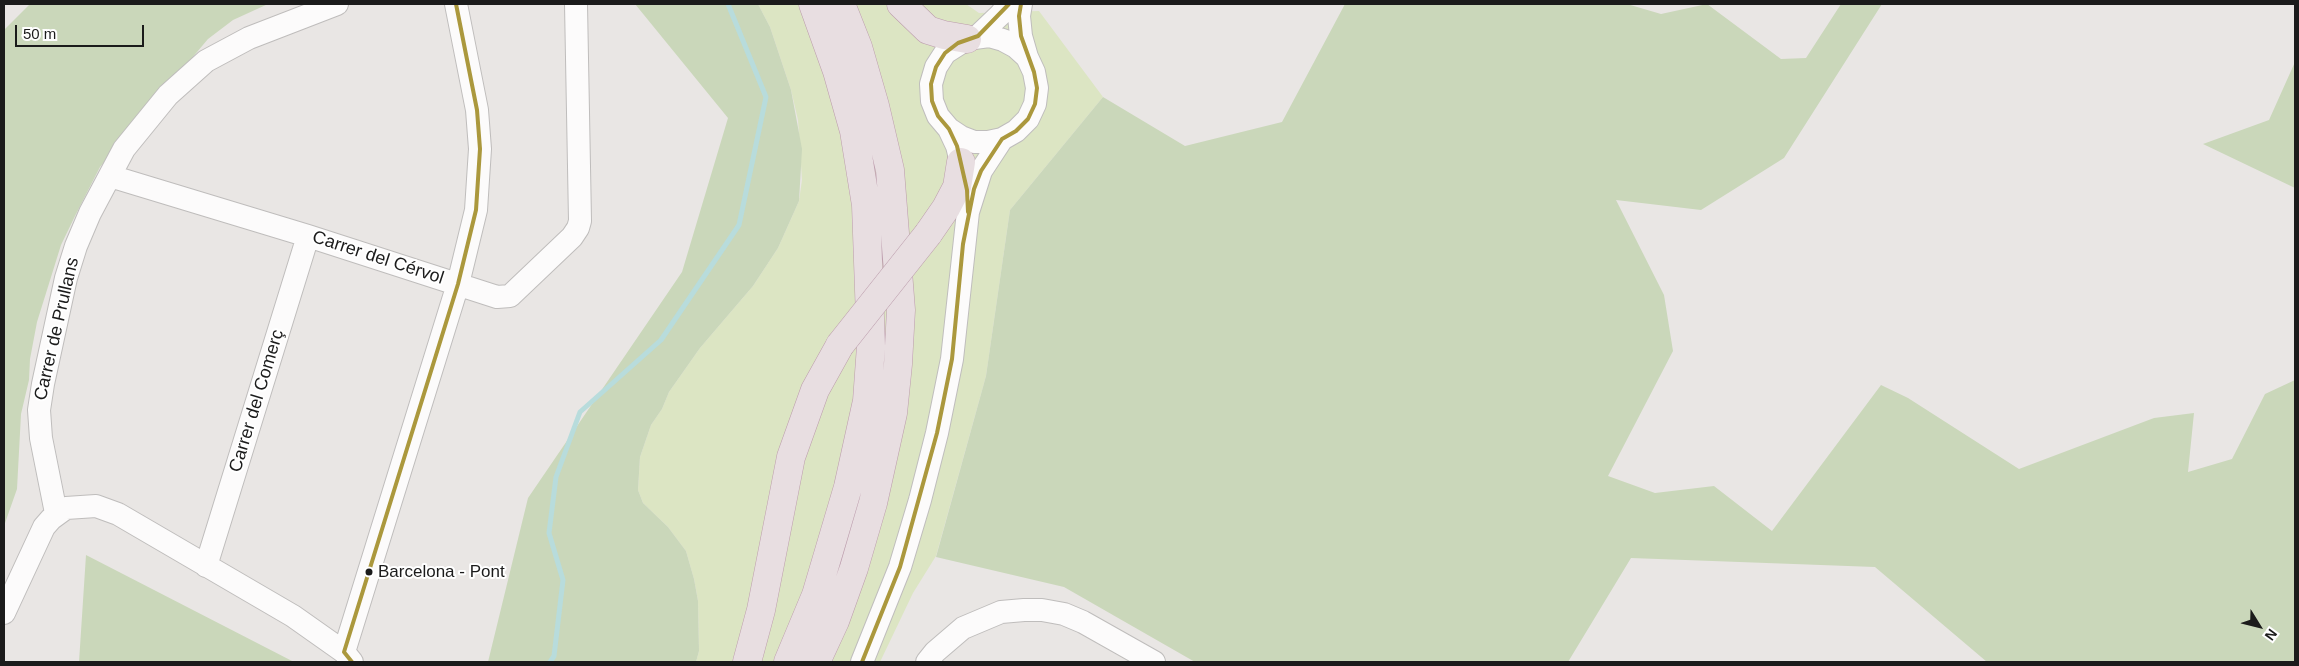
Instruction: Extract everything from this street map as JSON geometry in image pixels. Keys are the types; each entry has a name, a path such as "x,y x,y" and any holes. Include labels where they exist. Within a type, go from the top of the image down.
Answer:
{"highway":[{"path":"788,662 816,596 848,487 867,402 871,346 871,285 866,205 863,187 852,123 837,71 813,4"},
{"path":"816,662 838,612 873,503 893,413 901,310 890,170 875,106 858,47 841,4"},
{"path":"901,4 928,30 944,35 972,37"},
{"path":"747,662 761,610 792,457 815,390 840,345 928,234 946,208 956,187 961,162"}],"street":[{"name":"Carrer de Prullans","path":"56,513 41,438 40,397 66,278 90,213 124,149 147,119 181,82 206,61 249,38 337,4"},
{"path":"4,613 44,527 56,513 66,508 96,506 107,509 293,616 348,657 458,284 476,210 480,149 478,110 456,4"},
{"name":"Carrer del Cérvol","path":"110,176 308,236 497,297 510,296 565,244 578,228 580,221 576,4"},
{"path":"862,662 903,558 937,434 952,359 968,212 967,190 957,146 949,130 938,116 932,101 931,84 936,67 945,53 972,37 1000,15 1009,4"},
{"path":"949,130 974,142 988,142 1002,139 1016,131 1028,119 1035,104 1037,88 1034,72 1026,57 1021,36 1019,16 1021,4"},
{"path":"972,37 1003,40 1016,47 1026,57"},
{"path":"968,212 981,171 1002,139"},
{"name":"Carrer del Comerç","path":"206,566 308,236"},
{"path":"927,662 950,638 963,628 982,618 1001,612 1042,610 1064,614 1083,622 1154,662"}],"green space":[{"path":"30,4 268,4 233,20 208,39 100,167 76,214 61,245 37,322 30,359 29,380 21,414 17,489 4,526 4,30"},
{"path":"635,4 758,4 770,27 791,90 802,149 799,201 778,248 753,286 700,348 669,392 662,409 651,425 640,457 638,490 643,503 668,527 686,551 698,601 699,651 696,662 488,662 528,498 682,272 728,118"},
{"path":"758,4 966,4 979,13 1039,11 1103,97 1010,210 986,376 936,556 913,593 880,662 696,662 699,651 698,601 686,551 668,527 643,503 638,490 640,457 651,425 662,409 669,392 700,348 753,286 778,248 799,201 802,180 798,120 791,90 770,27"},
{"path":"1345,4 1627,4 1661,14 1707,4 1781,59 1806,58 1841,4 1882,4 1784,158 1701,210 1616,200 1664,295 1673,351 1608,476 1655,493 1714,486 1772,531 1881,385 1908,398 2019,469 2154,418 2194,413 2188,472 2232,459 2265,394 2295,380 2295,662 1987,662 1875,567 1631,558 1568,662 1195,662 1064,587 936,557 986,376 1010,210 1103,97 1185,146 1282,122"},
{"path":"2295,62 2295,188 2203,144 2269,120"},
{"path":"86,555 294,662 79,662"}],"waterway":[{"path":"550,662 554,656 563,580 549,533 556,477 580,412 661,340 739,225 766,97 728,4"}],"transit line":[{"path":"352,662 344,652 458,284 476,210 480,149 477,110 456,4"},
{"path":"968,212 967,190 957,146 949,129 938,116 932,101 931,84 936,67 945,53 958,43 978,36 1009,4"},
{"path":"862,662 900,567 937,433 952,359 963,244 974,189 981,171 1002,139 1016,131 1028,119 1035,104 1037,88 1034,72 1021,36 1019,16 1021,4"}],"place":[{"name":"Barcelona - Pont","path":"369,572"}]}
